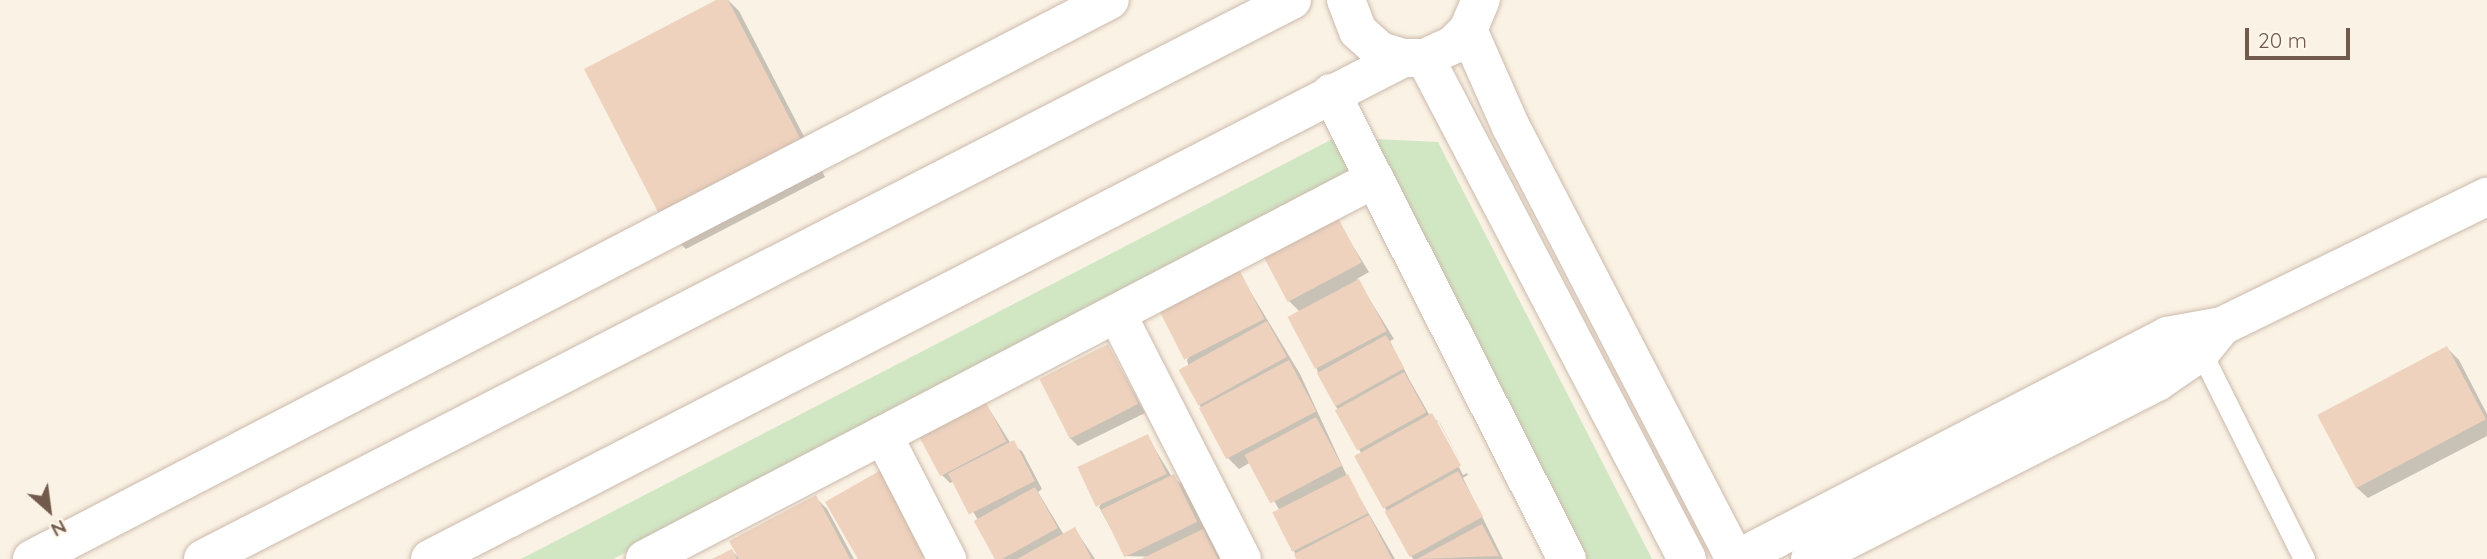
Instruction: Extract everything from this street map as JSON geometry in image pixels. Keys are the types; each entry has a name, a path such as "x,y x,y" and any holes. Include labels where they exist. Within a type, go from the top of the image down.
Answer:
{"street":[{"path":"32,559 1110,0"},
{"path":"203,559 1292,0"},
{"path":"1346,0 1358,31 1380,51 1414,58 1687,559"},
{"path":"430,559 1331,93 1414,58 1453,45 1482,8"},
{"path":"1482,8 1510,125 1736,559 2167,336 2204,336"},
{"path":"1331,93 1567,559"},
{"path":"645,559 1374,180"},
{"path":"1810,559 2157,382 2204,336 2487,197"},
{"path":"1116,314 1242,559"},
{"path":"883,435 947,559"}],"lane":[{"path":"2204,336 2304,559"}],"green space":[{"path":"1346,132 1375,139 1438,142 1652,559 1577,559 1370,166 613,559 521,559"}],"building":[{"path":"716,0 728,0 813,163 671,237 584,69"},
{"path":"1336,214 1362,263 1288,302 1262,253"},
{"path":"1239,269 1264,319 1184,360 1159,310"},
{"path":"1359,279 1387,331 1315,369 1287,317"},
{"path":"1267,321 1287,357 1199,406 1179,370"},
{"path":"1386,335 1404,368 1335,407 1317,373"},
{"path":"1108,344 1138,404 1070,439 1039,379"},
{"path":"2447,346 2486,419 2356,488 2317,415"},
{"path":"1289,360 1316,411 1226,459 1199,408"},
{"path":"1404,372 1426,412 1357,451 1335,410"},
{"path":"983,397 1006,441 940,476 917,432"},
{"path":"1432,413 1461,465 1383,509 1354,456"},
{"path":"1316,417 1342,466 1270,504 1244,455"},
{"path":"1148,434 1167,474 1096,507 1077,467"},
{"path":"1014,440 1035,481 969,515 948,474"},
{"path":"888,466 936,551 921,559 858,559 825,502"},
{"path":"1458,471 1483,516 1410,557 1385,512"},
{"path":"1174,474 1197,522 1124,557 1101,510"},
{"path":"1348,474 1368,513 1292,552 1272,513"},
{"path":"1035,487 1058,528 1002,559 995,559 974,521"},
{"path":"816,495 850,559 739,559 729,541"},
{"path":"1369,515 1392,559 1296,559 1294,554"},
{"path":"1482,524 1499,556 1417,559"},
{"path":"1075,527 1092,559 1017,559"},
{"path":"1203,529 1218,559 1141,559"},
{"path":"732,549 737,559 712,559"}]}
